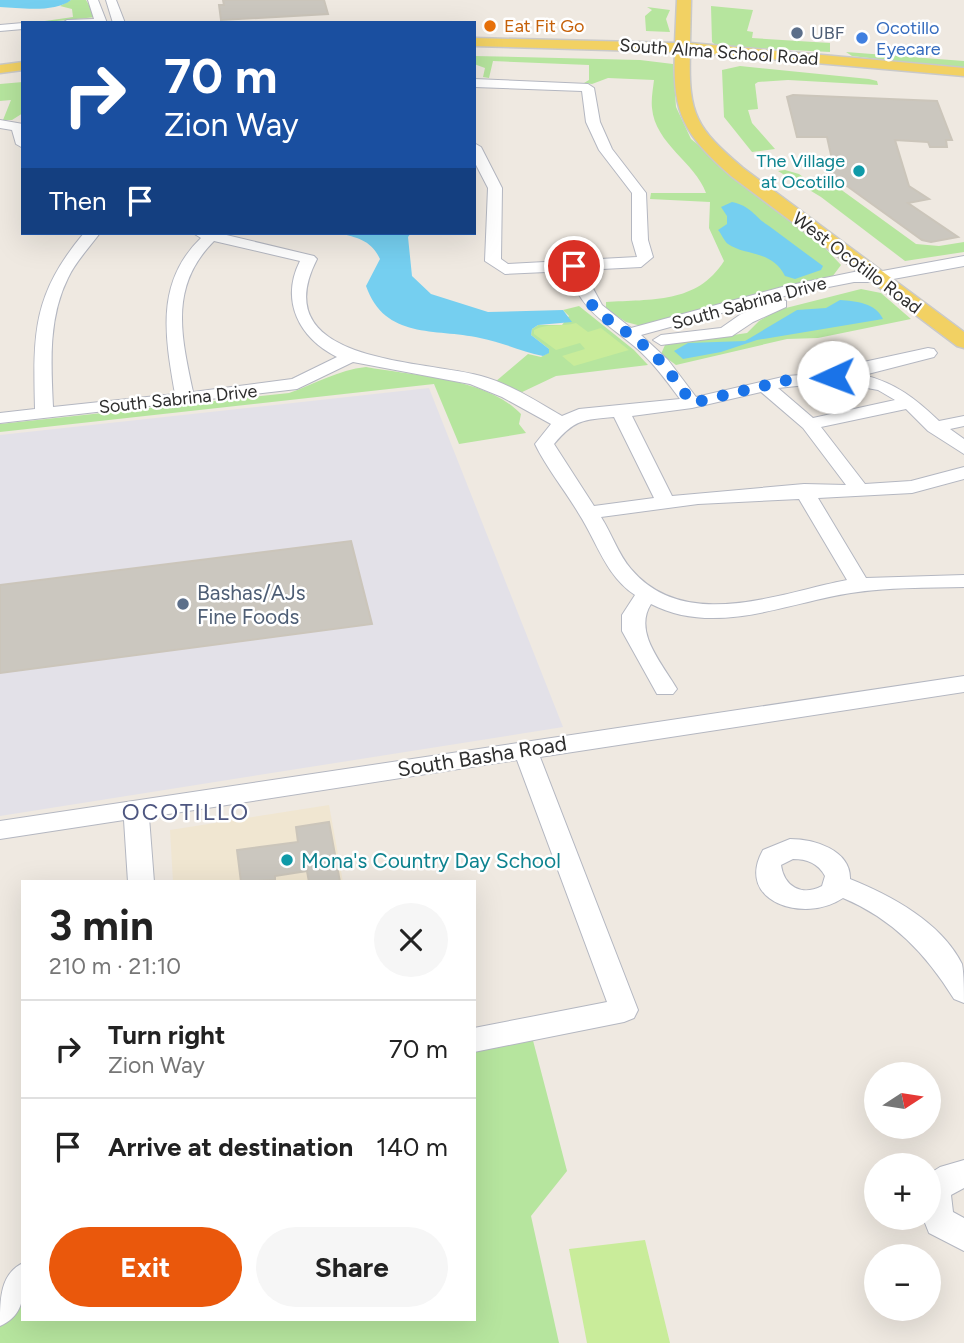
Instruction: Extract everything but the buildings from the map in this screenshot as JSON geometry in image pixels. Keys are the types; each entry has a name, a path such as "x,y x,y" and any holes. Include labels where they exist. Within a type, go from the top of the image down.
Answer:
{"main road":[{"name":"West Ocotillo Road","path":"684,0 683,52 687,118 698,134 737,172 964,342"},
{"path":"702,30 702,57"},
{"name":"South Alma School Road","path":"476,42 683,52 702,57 964,81"},
{"name":"South Alma School Road","path":"476,52 683,52"},
{"name":"South Alma School Road","path":"702,57 964,72"},
{"path":"0,69 21,66"},
{"path":"0,79 21,77"},
{"name":"West Ocotillo Road","path":"717,129 756,168 964,320"},
{"path":"698,134 740,164 756,168"}],"street":[{"path":"93,0 100,21"},
{"path":"111,0 118,21"},
{"path":"476,77 588,89 593,122 606,150 639,193 640,240 645,257 641,262 505,269 493,261 492,235 497,202 482,175 476,154"},
{"path":"7,124 18,127 21,137"},
{"path":"44,413 45,316 54,285 74,253 90,235"},
{"path":"185,398 176,349 172,298 183,265 205,235"},
{"path":"210,235 309,259 299,276 299,302 305,324 326,345 350,357 478,381 562,423"},
{"path":"877,277 964,261"},
{"path":"574,266 581,291 596,312 651,351 692,403"},
{"name":"South Sabrina Drive","path":"634,339 691,318 786,291 854,277 877,277"},
{"name":"South Sabrina Drive","path":"634,339 726,332 770,307 863,284 877,277"},
{"path":"691,318 697,329 709,334"},
{"path":"847,377 865,367 928,353"},
{"name":"South Sabrina Drive","path":"0,418 297,384 350,357"},
{"path":"964,447 935,427 911,402 884,386 847,377 796,378 692,403 579,414 562,423 544,444 556,470 589,513 612,562 648,592 694,611 736,612 860,586 964,581"},
{"path":"765,386 809,424 859,489"},
{"path":"809,424 911,402"},
{"path":"621,412 665,501"},
{"path":"935,427 964,421"},
{"path":"589,513 665,501 804,490 912,487 964,473"},
{"path":"804,490 860,586"},
{"path":"648,592 633,615 633,631 664,689"},
{"name":"South Basha Road","path":"0,830 964,684"},
{"path":"476,1040 624,1010 525,749"},
{"path":"136,809 141,880"},
{"path":"838,885 872,898 922,933 949,965 964,990"},
{"path":"964,1174 951,1177 937,1186 934,1202 940,1222 964,1236"},
{"path":"0,1309 21,1282"}],"shaded area":[{"path":"429,388 563,727 0,816 0,435"},
{"path":"329,805 343,880 173,880 170,830"}],"green space":[{"path":"71,0 86,0 96,17 45,21 73,17 72,9 60,6"},
{"path":"711,6 753,10 747,31 753,32 752,38 830,43 830,52 717,46 712,42"},
{"path":"647,7 670,10 666,19 670,32 646,31 645,16 652,10"},
{"path":"846,52 964,61 964,69 852,56"},
{"path":"476,56 640,60 673,64 676,107 691,139 826,249 841,265 832,277 645,327 626,322 606,309 606,302 656,299 687,292 713,275 724,261 709,228 710,202 650,199 651,193 706,193 701,182 660,132 652,105 654,80 608,78 592,84 584,83 589,80 589,65 493,61 489,78 483,77 485,68 476,65"},
{"path":"740,66 869,79 877,81 878,85 788,80 758,82 755,84 758,109 748,110 752,123 775,149 752,152 724,117 722,70"},
{"path":"21,82 21,114 12,120 3,120 11,100 0,101 0,84"},
{"path":"778,171 799,174 819,189 836,186 916,244 939,246 964,242 964,252 905,261 821,197"},
{"path":"861,289 881,293 911,319 818,338 787,339 676,365 661,354 665,345 747,333 759,321 778,310"},
{"path":"579,306 634,350 648,365 556,376 518,394 495,382 528,354 541,357 548,353 549,349 531,335 532,329 538,325 562,325 569,316 563,310"},
{"path":"576,323 588,332 601,328 629,350 574,366 562,356 585,349 580,343 556,350 534,334 534,330 539,328"},
{"path":"366,367 448,380 488,392 521,414 519,424 526,433 459,444 434,384 0,432 0,424 289,393 336,374"},
{"path":"530,1029 567,1171 531,1216 559,1343 0,1343 0,1306 21,1280 21,1321 476,1321 476,1040"},
{"path":"645,1240 670,1343 587,1343 569,1249"}],"water":[{"path":"0,0 71,0 56,7 37,9 0,7"},
{"path":"732,202 749,209 823,266 821,270 795,279 785,276 780,268 766,258 728,244 718,230 727,224 727,216 721,207"},
{"path":"348,235 410,235 412,276 431,294 488,312 563,310 572,322 538,325 532,329 531,335 549,349 549,353 543,356 488,340 399,324 386,316 366,286 380,259 372,248"},
{"path":"840,300 871,306 883,319 757,340 721,352 683,359 674,351 688,343 745,341 797,310 826,308"}],"place":[{"name":"Eat Fit Go","path":"490,26"},
{"name":"UBF","path":"797,33"},
{"name":"Ocotillo Eyecare","path":"862,38"},
{"name":"The Village at Ocotillo","path":"859,171"},
{"name":"Bashas/AJs Fine Foods","path":"183,604"},
{"name":"Mona's Country Day School","path":"287,860"}],"district":[{"name":"OCOTILLO","path":"186,812"}],"route":[{"path":"574,266 581,291 596,312 651,351 692,403 796,378 833,377"}]}
